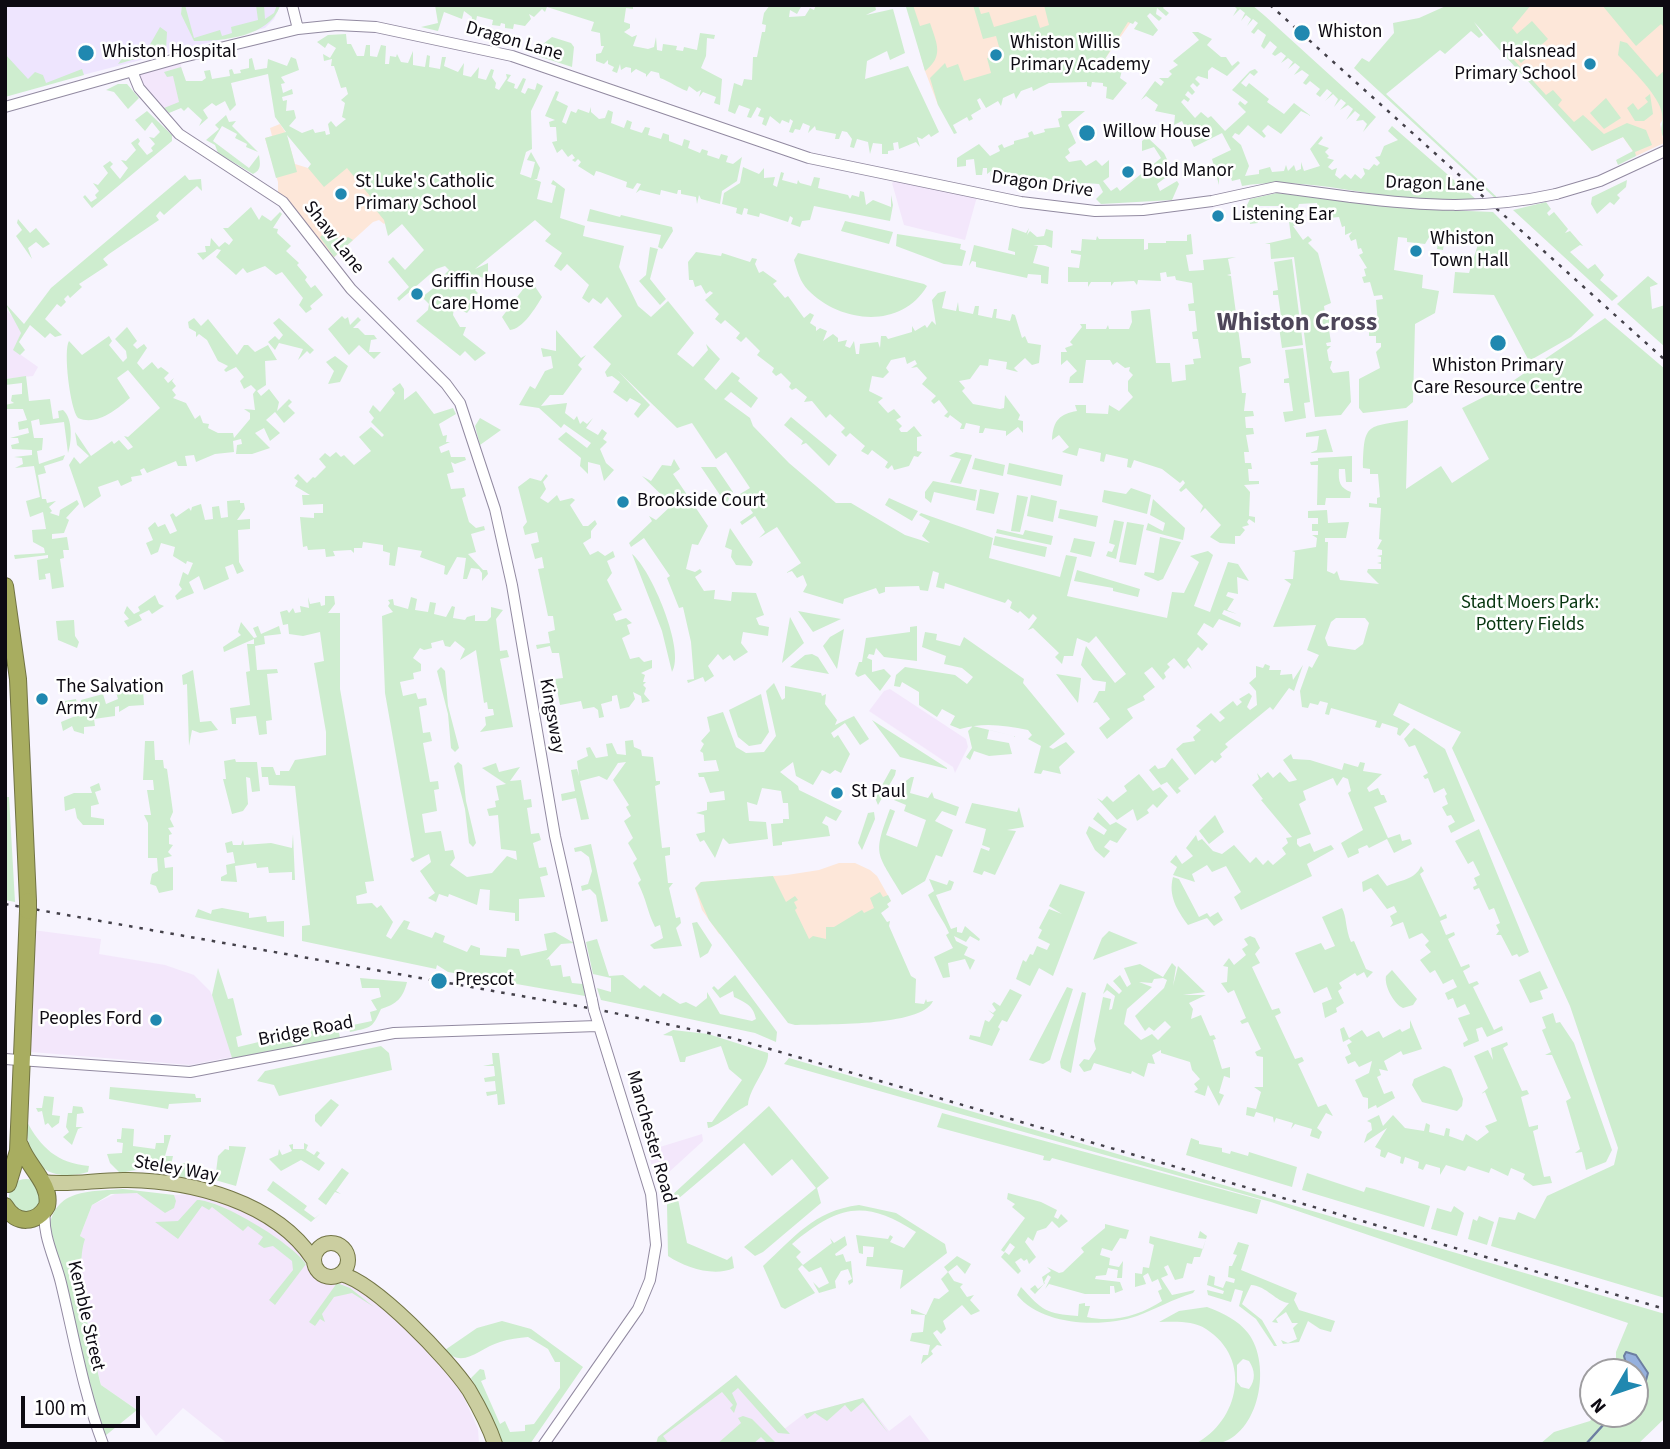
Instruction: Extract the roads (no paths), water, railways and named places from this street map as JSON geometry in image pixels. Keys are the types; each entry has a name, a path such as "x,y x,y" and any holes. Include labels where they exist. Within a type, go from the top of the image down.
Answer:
{"highway":[{"path":"5,586 18,679 28,906 17,1162 7,1186"},
{"path":"5,1206 17,1221 37,1218 46,1208 48,1193 26,1161 17,1136"},
{"path":"7,1186 19,1176 40,1180"}],"main road":[{"name":"Steley Way","path":"40,1180 75,1184 127,1180 190,1188 263,1214 301,1241 313,1259"},
{"path":"46,1208 75,1184"},
{"path":"301,1241 339,1245 348,1256 360,1281 445,1362 468,1389 495,1444"},
{"path":"324,1243 316,1249 313,1259 321,1274 330,1277 341,1274 360,1281"},
{"path":"341,1274 347,1266 348,1256"},
{"path":"485,1424 488,1444"}],"street":[{"path":"292,5 298,29"},
{"name":"Dragon Lane","path":"5,107 132,71 298,29 337,25 376,27 498,53 808,158 925,182"},
{"name":"Shaw Lane","path":"132,71 139,88 179,134 283,202 351,289 446,384 465,413"},
{"name":"Dragon Lane","path":"1197,203 1276,187 1415,205 1482,206 1556,194 1600,181 1665,151"},
{"name":"Dragon Drive","path":"925,182 1073,209 1143,209 1197,203"},
{"name":"Kingsway","path":"465,413 484,471 506,560 552,823 597,1027"},
{"name":"Bridge Road","path":"5,1059 190,1072 394,1033 597,1027"},
{"name":"Manchester Road","path":"546,1442 638,1309 650,1280 656,1245 651,1194 597,1027"},
{"name":"Kemble Street","path":"46,1208 46,1236 61,1283 82,1380 103,1444"},
{"path":"17,1221 46,1236"}],"water":[{"path":"1626,1352 1638,1358 1624,1358"}],"waterway":[{"path":"1586,1444 1600,1428"}],"railway":[{"path":"1270,5 1665,360"},
{"path":"5,904 600,1010 732,1038 1665,1309"}],"place":[{"name":"Whiston","path":"1302,33"},
{"name":"Whiston Hospital","path":"86,53"},
{"name":"Whiston Willis Primary Academy","path":"996,55"},
{"name":"Halsnead Primary School","path":"1590,64"},
{"name":"Willow House","path":"1087,133"},
{"name":"Bold Manor","path":"1128,172"},
{"name":"St Luke's Catholic Primary School","path":"341,194"},
{"name":"Listening Ear","path":"1218,216"},
{"name":"Whiston Town Hall","path":"1416,251"},
{"name":"Griffin House Care Home","path":"417,294"},
{"name":"Whiston Primary Care Resource Centre","path":"1498,343"},
{"name":"Brookside Court","path":"623,502"},
{"name":"The Salvation Army","path":"42,699"},
{"name":"St Paul","path":"837,793"},
{"name":"Prescot","path":"439,981"},
{"name":"Peoples Ford","path":"156,1020"}],"district":[{"name":"Whiston Cross","path":"1297,324"}],"park label":[{"name":"Stadt Moers Park: Pottery Fields","path":"1530,615"}]}
